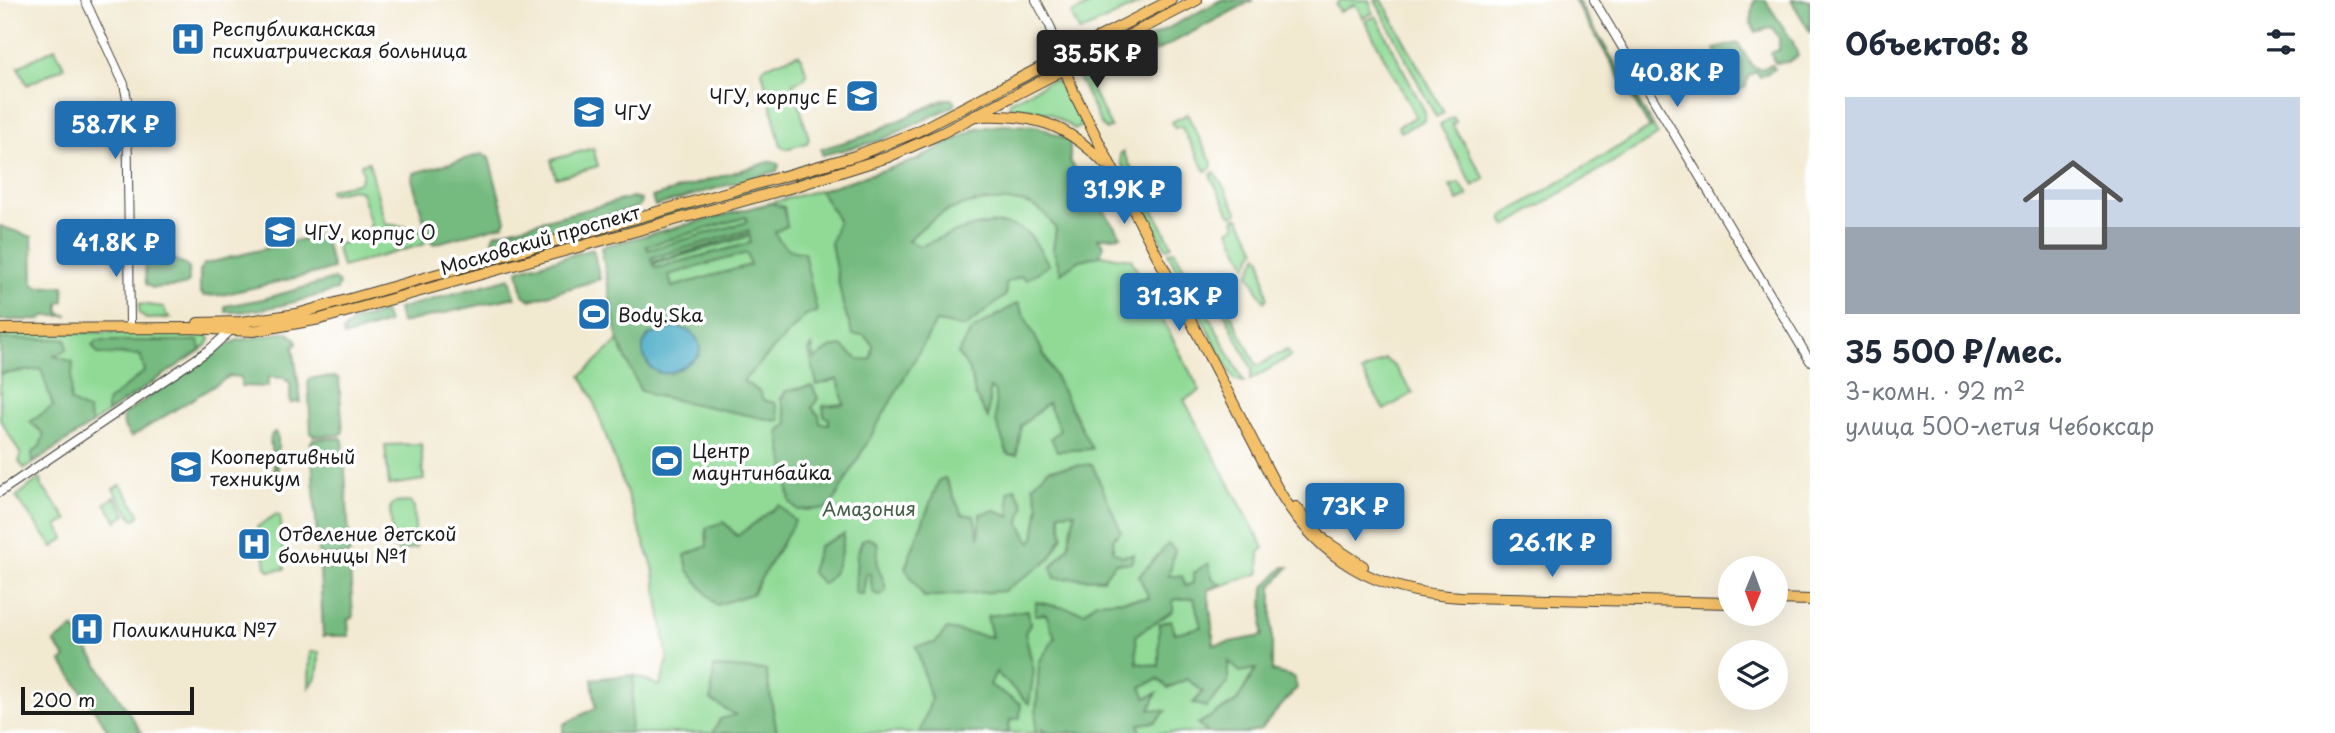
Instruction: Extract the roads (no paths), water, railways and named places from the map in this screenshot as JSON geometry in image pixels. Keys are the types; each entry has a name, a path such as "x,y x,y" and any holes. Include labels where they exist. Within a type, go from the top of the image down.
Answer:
{"main road":[{"name":"Московский проспект","path":"297,319 336,303 772,180 886,145 1171,0"},
{"name":"Московский проспект","path":"0,329 231,327 338,314 888,158 1197,0"},
{"path":"1064,56 1114,173 1184,302"},
{"path":"1067,67 1292,512 1323,543 1366,575 1406,589 1443,593 1718,601"},
{"path":"974,116 1031,118 1058,126 1090,148 1114,173"},
{"path":"772,180 775,191"},
{"path":"336,303 334,307 338,314"},
{"name":"Московский проспект","path":"0,323 130,323 231,327"},
{"path":"1788,602 1810,602"}],"street":[{"path":"85,0 121,75 126,92 130,180 130,323"},
{"path":"1039,0 1064,56"},
{"path":"1594,0 1810,361"},
{"path":"0,492 209,350 231,327"}],"water":[{"path":"676,327 695,336 698,340 699,355 676,371 661,373 648,364 643,345 649,335"}],"place":[{"name":"Республиканская психиатрическая больница","path":"188,39"},
{"name":"ЧГУ, корпус Е","path":"862,96"},
{"name":"ЧГУ","path":"589,112"},
{"name":"ЧГУ, корпус О","path":"280,232"},
{"name":"Body.Ska","path":"594,314"},
{"name":"Центр маунтинбайка","path":"667,461"},
{"name":"Кооперативный техникум","path":"186,467"},
{"name":"Отделение детской больницы №1","path":"254,544"},
{"name":"Поликлиника №7","path":"87,629"}],"park label":[{"name":"Амазония","path":"869,508"}]}
